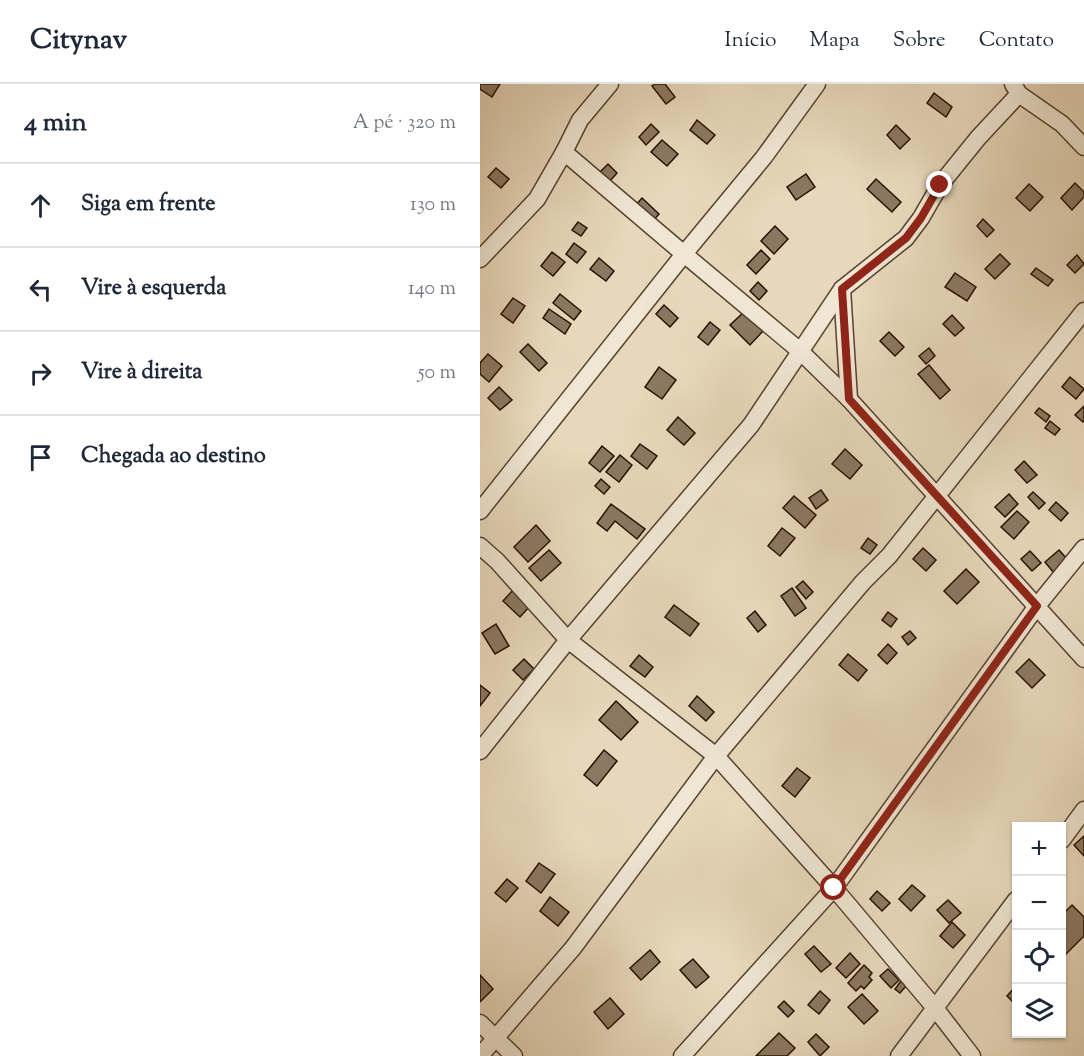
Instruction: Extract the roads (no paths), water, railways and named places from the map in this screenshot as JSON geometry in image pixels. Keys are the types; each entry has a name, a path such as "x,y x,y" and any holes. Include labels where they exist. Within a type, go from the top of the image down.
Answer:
{"street":[{"path":"480,259 537,199 580,120 610,84"},
{"path":"480,511 764,157 817,84"},
{"path":"480,751 568,640 751,425 842,289 906,238 921,218 940,185 1016,89 1062,124 1084,147"},
{"path":"564,152 800,351 849,399 1084,659"},
{"path":"842,289 849,399"},
{"path":"480,1056 573,948 716,756 863,582 889,556 1084,311"},
{"path":"480,546 510,575 568,640 716,756 834,888 935,1008 972,1056"},
{"path":"682,1056 834,888 1037,606 1084,548"},
{"path":"1066,835 1084,810"},
{"path":"899,1056 1012,907"},
{"path":"480,1023 514,1056"}]}
